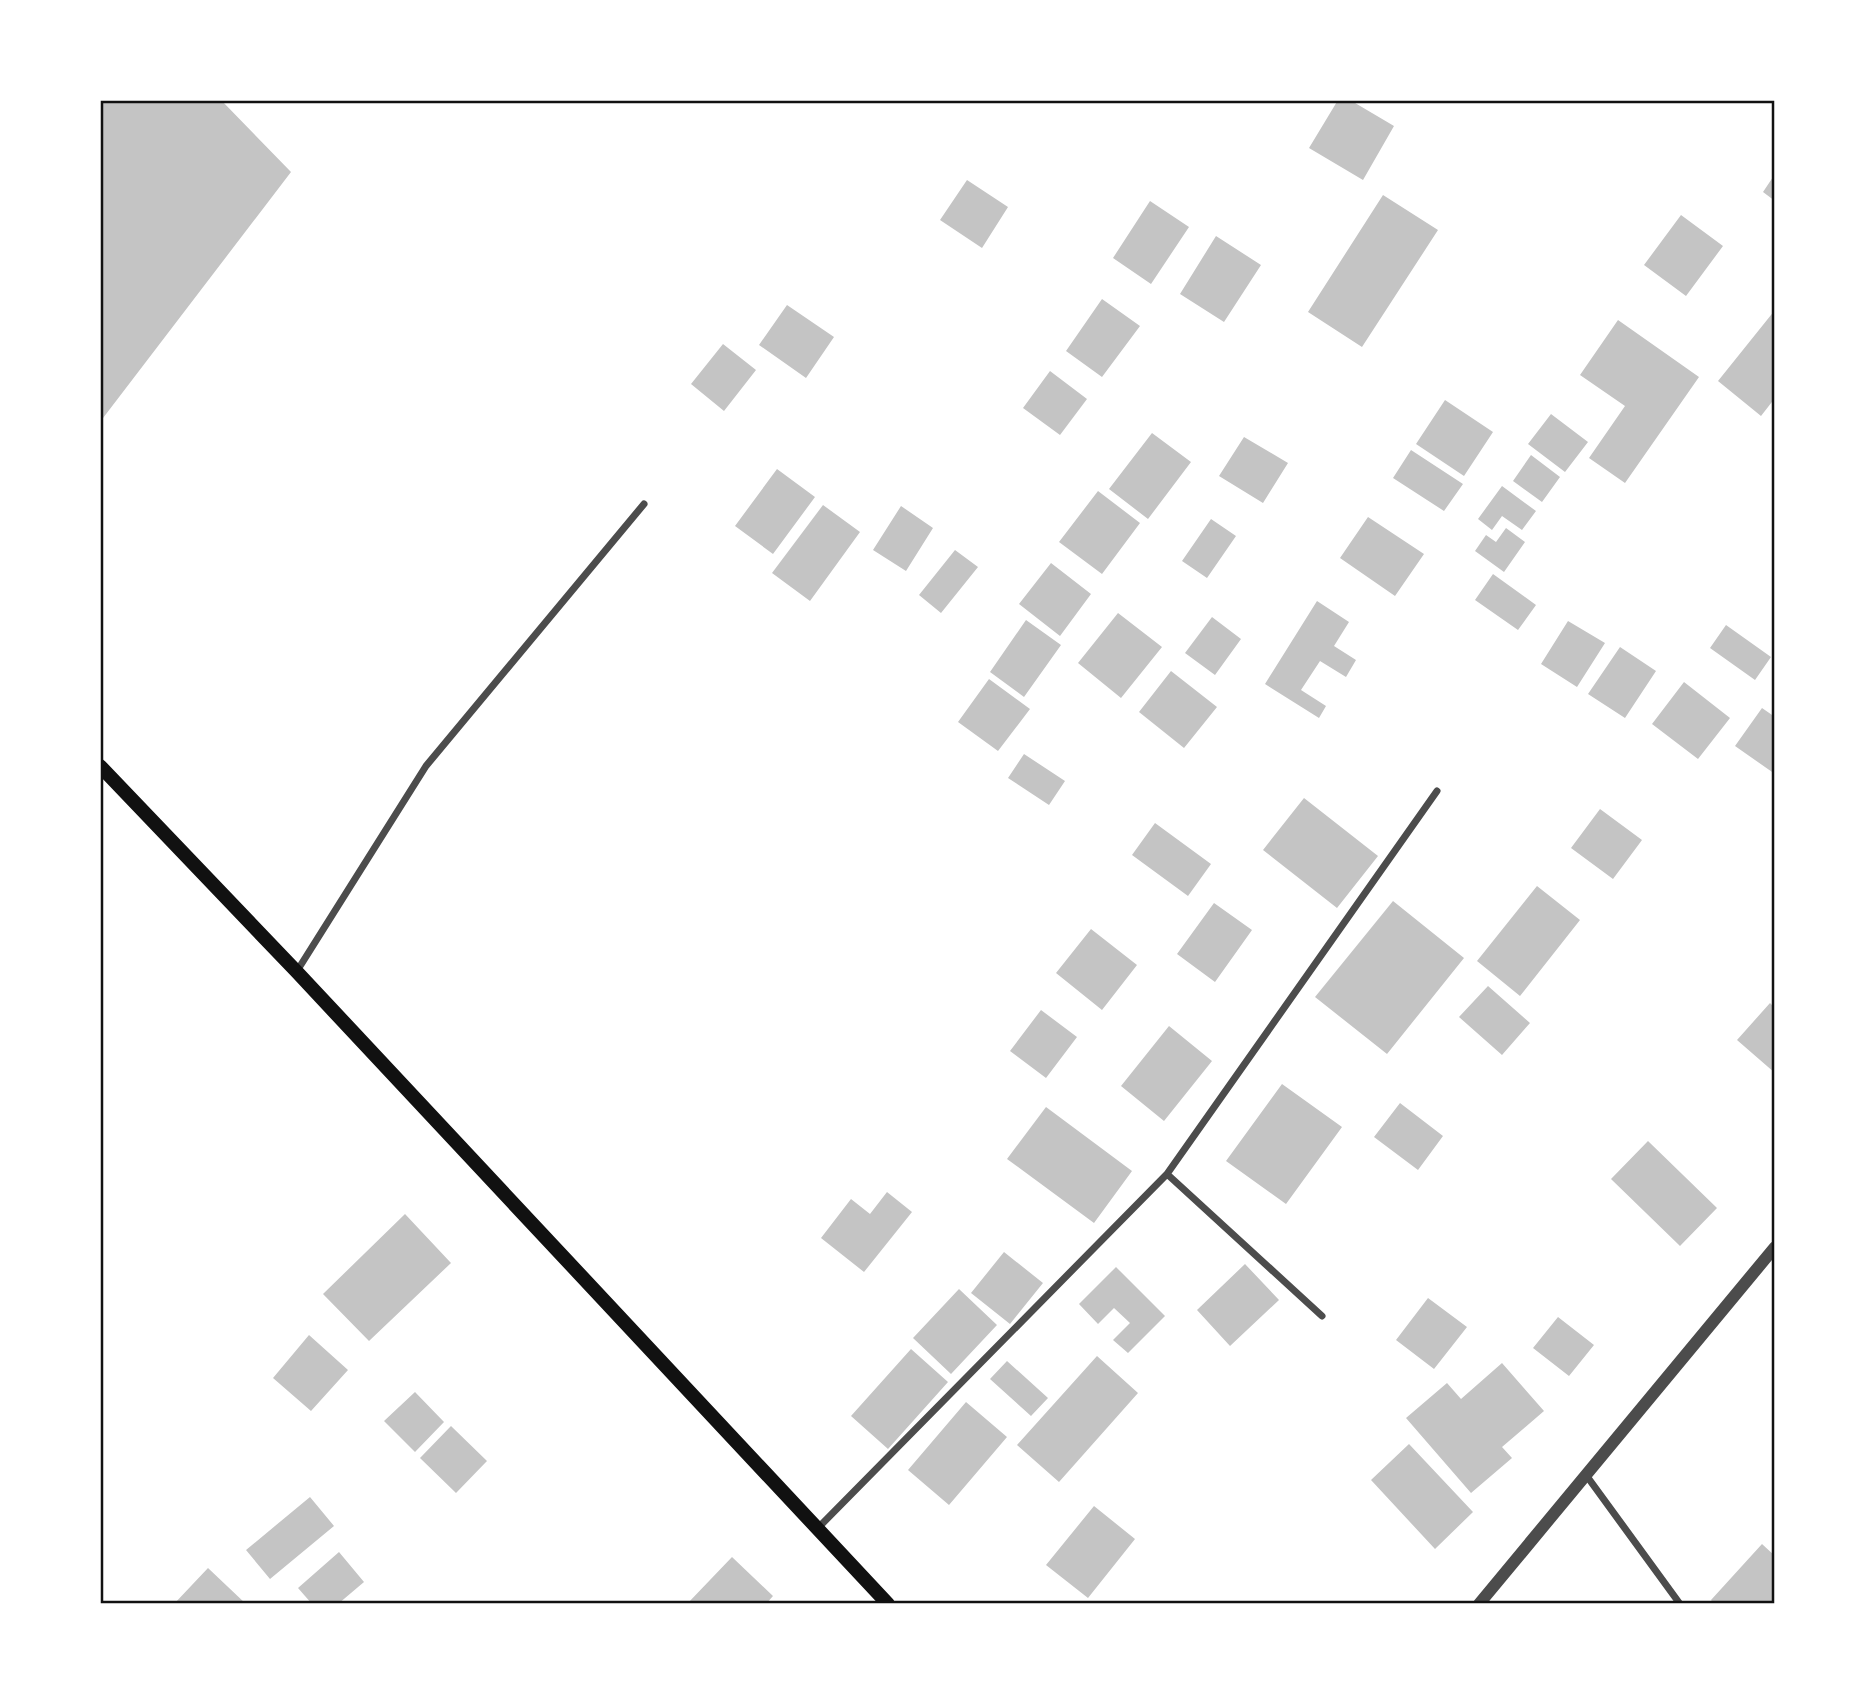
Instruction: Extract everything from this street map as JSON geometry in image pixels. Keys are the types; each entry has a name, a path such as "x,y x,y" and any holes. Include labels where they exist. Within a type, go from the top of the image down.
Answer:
{"main road":[{"path":"100,766 297,972 888,1604"}],"street":[{"path":"297,972 426,766 644,504"},
{"path":"817,1529 1167,1174 1437,791"},
{"path":"1167,1174 1322,1316"},
{"path":"1479,1604 1775,1247"},
{"path":"1586,1475 1680,1604"}],"building":[{"path":"100,100 221,100 291,172 100,422"},
{"path":"1338,100 1350,100 1394,126 1363,180 1309,148"},
{"path":"1775,174 1775,201 1763,192"},
{"path":"967,180 1008,207 982,248 940,220"},
{"path":"1383,195 1438,230 1362,347 1308,312"},
{"path":"1150,201 1189,227 1151,284 1113,258"},
{"path":"1681,215 1723,246 1686,296 1644,265"},
{"path":"1216,236 1261,265 1224,322 1180,294"},
{"path":"1102,299 1140,326 1102,377 1066,351"},
{"path":"787,305 834,337 806,378 759,345"},
{"path":"1775,310 1775,398 1761,416 1718,381"},
{"path":"1618,320 1699,377 1625,483 1589,458 1625,406 1580,375"},
{"path":"723,344 756,370 724,411 691,384"},
{"path":"1050,371 1087,399 1060,435 1023,408"},
{"path":"1445,400 1493,432 1464,476 1416,444"},
{"path":"1551,414 1588,442 1565,472 1528,444"},
{"path":"1152,433 1191,462 1148,519 1109,489"},
{"path":"1244,437 1288,463 1263,503 1219,476"},
{"path":"1411,450 1463,484 1444,511 1393,478"},
{"path":"1531,455 1560,477 1542,502 1513,481"},
{"path":"777,469 815,497 773,554 735,526"},
{"path":"1502,486 1536,511 1522,530 1502,516 1492,530 1478,519"},
{"path":"1098,491 1140,523 1102,574 1059,542"},
{"path":"823,505 860,532 810,601 772,573"},
{"path":"901,506 933,528 906,571 873,550"},
{"path":"1368,517 1424,554 1395,596 1340,558"},
{"path":"1211,519 1236,536 1207,578 1182,561"},
{"path":"1506,528 1525,542 1504,572 1475,551 1486,535 1496,542"},
{"path":"955,550 978,567 941,613 919,595"},
{"path":"1051,563 1091,594 1060,636 1019,604"},
{"path":"1493,574 1536,605 1518,630 1475,600"},
{"path":"1317,601 1349,622 1334,646 1356,660 1346,677 1320,661 1301,690 1326,706 1319,718 1265,684"},
{"path":"1118,613 1162,647 1121,698 1078,663"},
{"path":"1212,617 1241,639 1215,675 1185,653"},
{"path":"1026,620 1061,645 1024,697 990,672"},
{"path":"1568,621 1605,643 1577,687 1541,664"},
{"path":"1726,625 1771,657 1755,680 1710,648"},
{"path":"1620,647 1656,671 1625,718 1588,694"},
{"path":"1171,671 1217,707 1184,748 1139,712"},
{"path":"989,679 1030,709 998,751 958,722"},
{"path":"1684,682 1730,718 1698,759 1652,724"},
{"path":"1762,708 1775,717 1775,774 1735,746"},
{"path":"1024,754 1065,781 1049,805 1008,778"},
{"path":"1304,798 1378,856 1337,908 1263,850"},
{"path":"1600,809 1642,840 1613,879 1571,848"},
{"path":"1155,823 1211,864 1188,896 1132,855"},
{"path":"1537,886 1580,920 1520,996 1477,961"},
{"path":"1393,901 1464,958 1387,1054 1315,997"},
{"path":"1214,903 1252,930 1215,982 1177,954"},
{"path":"1091,929 1137,965 1102,1010 1056,973"},
{"path":"1488,986 1530,1023 1502,1055 1459,1017"},
{"path":"1770,1003 1775,1008 1775,1073 1737,1040"},
{"path":"1041,1010 1077,1037 1046,1078 1010,1051"},
{"path":"1169,1026 1212,1061 1164,1121 1121,1086"},
{"path":"1282,1084 1342,1127 1286,1204 1226,1161"},
{"path":"1400,1103 1443,1136 1418,1170 1374,1137"},
{"path":"1046,1107 1132,1171 1094,1223 1007,1159"},
{"path":"1648,1141 1717,1208 1680,1246 1611,1179"},
{"path":"887,1192 912,1212 864,1272 821,1238 851,1199 870,1214"},
{"path":"405,1214 451,1263 369,1341 323,1294"},
{"path":"1004,1252 1043,1283 1010,1324 971,1293"},
{"path":"1245,1264 1279,1300 1230,1346 1197,1310"},
{"path":"1116,1267 1165,1316 1128,1353 1113,1340 1130,1323 1114,1308 1098,1324 1079,1304"},
{"path":"959,1289 997,1325 951,1374 913,1338"},
{"path":"1428,1298 1467,1327 1434,1369 1396,1340"},
{"path":"1558,1317 1594,1345 1569,1376 1533,1348"},
{"path":"309,1335 348,1370 311,1411 273,1378"},
{"path":"911,1349 948,1382 888,1449 851,1416"},
{"path":"1097,1356 1138,1393 1059,1482 1017,1445"},
{"path":"1007,1361 1048,1398 1031,1416 990,1379"},
{"path":"1502,1363 1544,1411 1502,1447 1512,1458 1471,1493 1406,1418 1447,1383 1461,1399"},
{"path":"415,1392 444,1422 415,1452 384,1421"},
{"path":"966,1402 1007,1437 949,1505 908,1470"},
{"path":"451,1426 487,1461 456,1493 420,1458"},
{"path":"1409,1444 1473,1512 1435,1549 1371,1480"},
{"path":"310,1497 334,1526 270,1579 246,1550"},
{"path":"1094,1506 1135,1539 1088,1598 1046,1565"},
{"path":"1762,1544 1775,1556 1775,1604 1714,1604 1711,1600"},
{"path":"339,1552 364,1582 338,1604 312,1604 298,1588"},
{"path":"732,1557 773,1596 766,1604 687,1604"},
{"path":"208,1568 246,1604 174,1604"}]}
